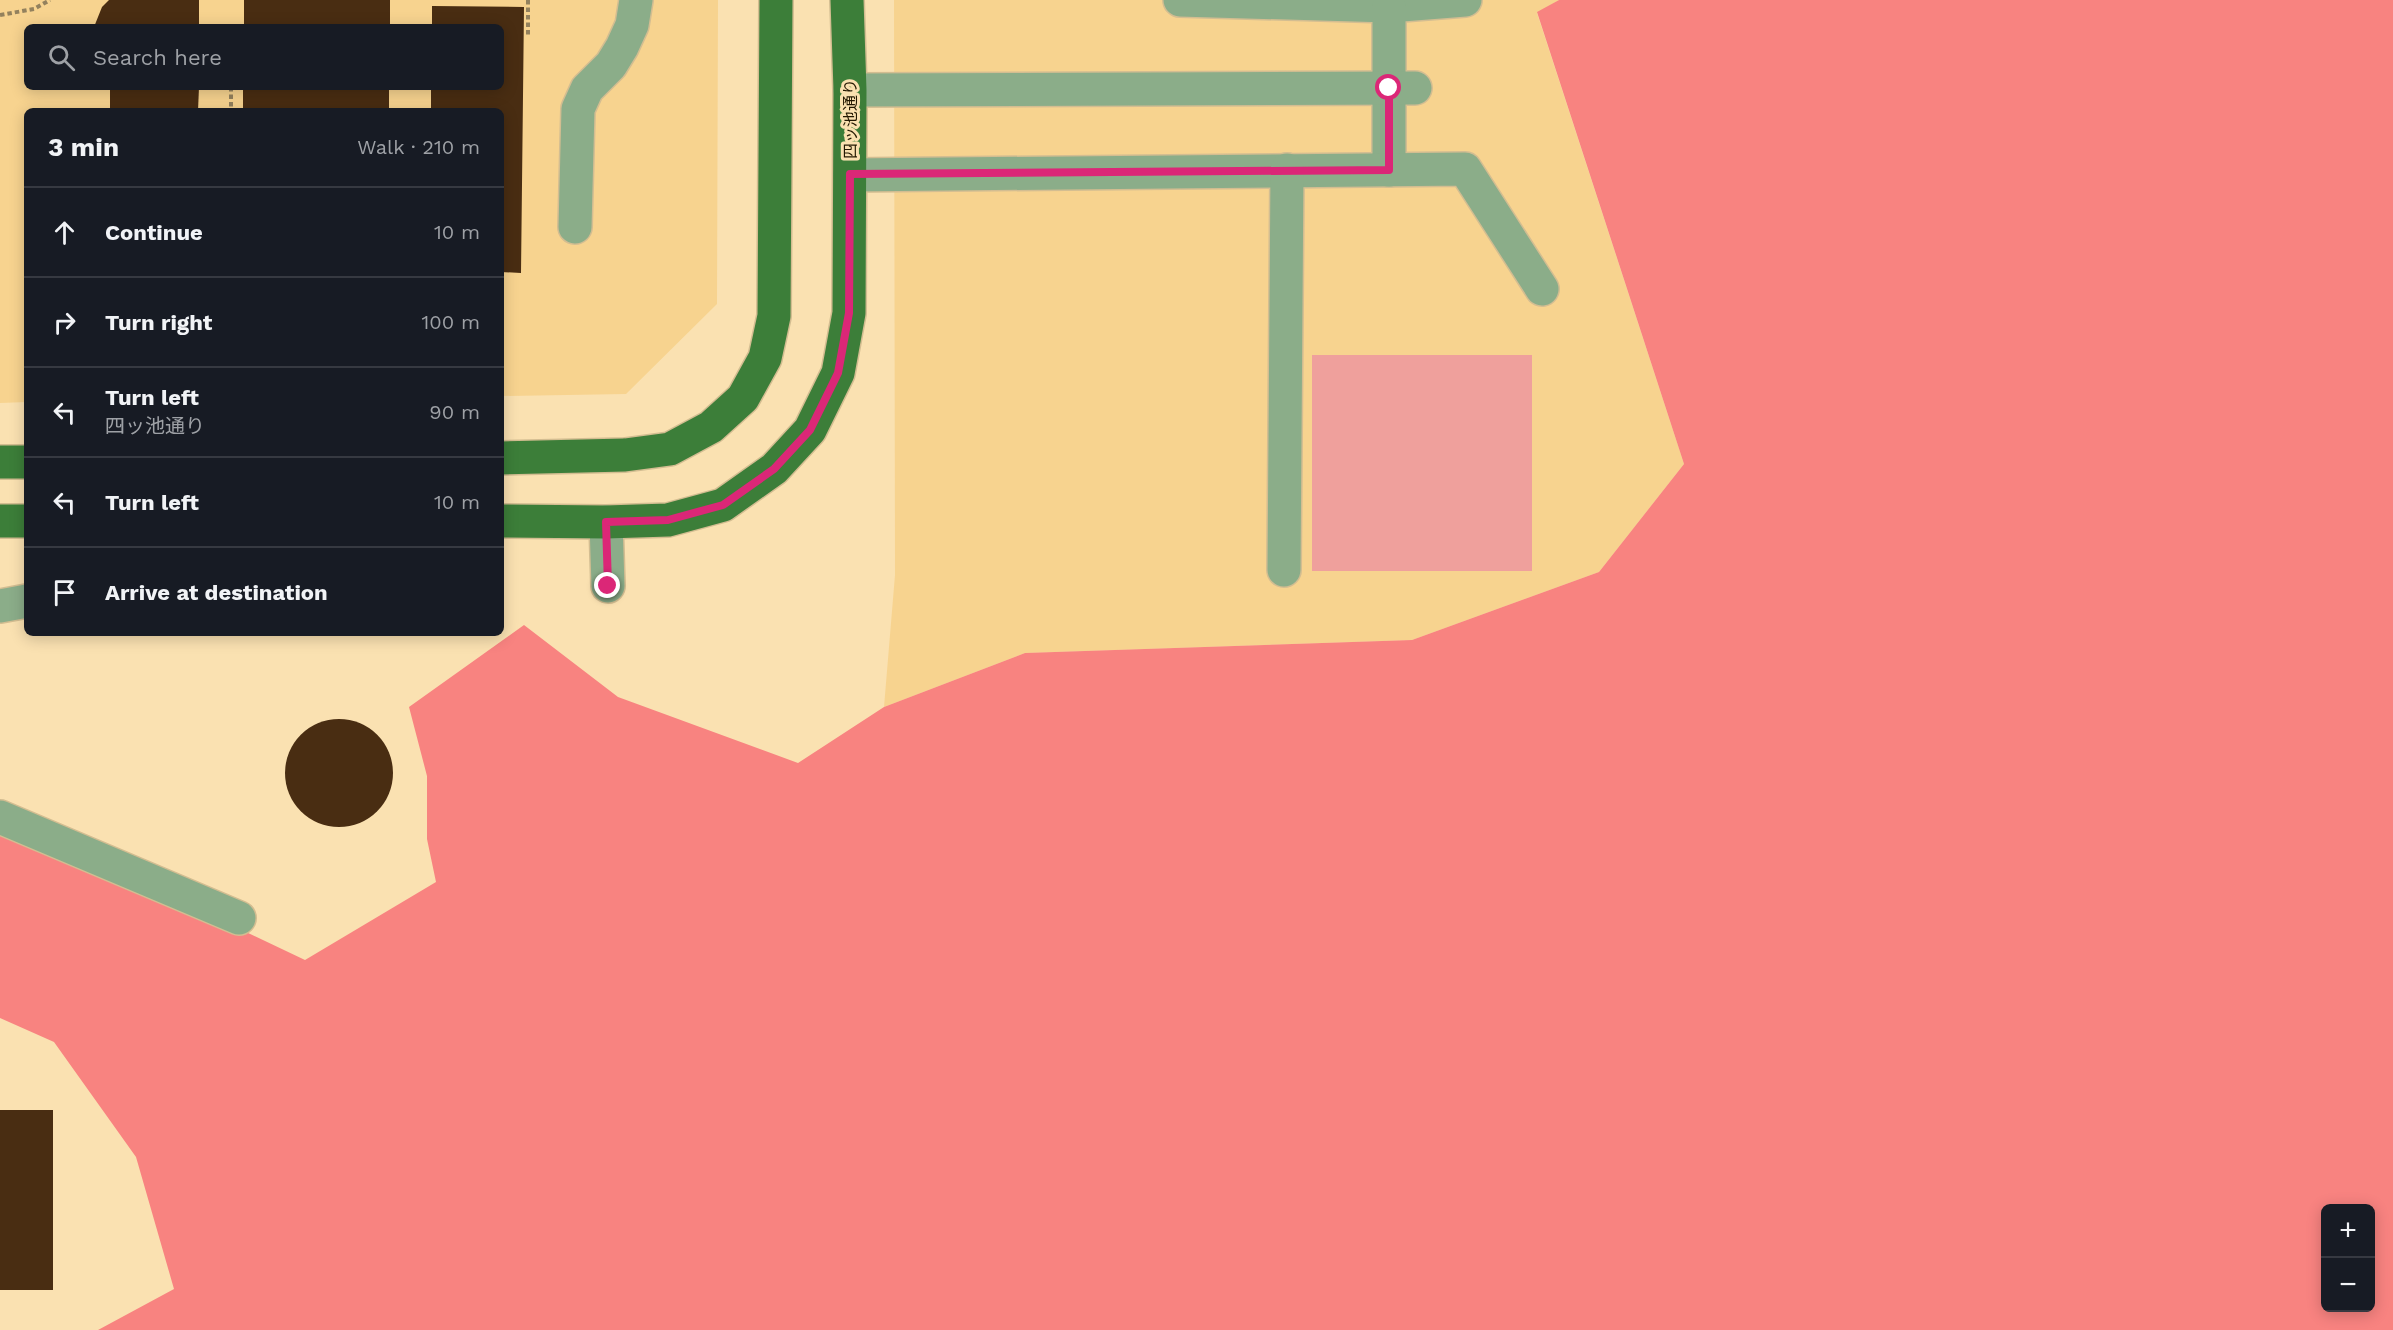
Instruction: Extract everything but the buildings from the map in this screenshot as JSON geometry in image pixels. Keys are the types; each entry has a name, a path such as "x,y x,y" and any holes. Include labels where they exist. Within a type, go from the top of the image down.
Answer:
{"main road":[{"path":"504,458 625,455 670,449 711,427 743,398 765,358 774,316 776,0"},
{"name":"四ッ池通り","path":"504,521 668,520 723,505 774,469 810,430 838,373 849,313 850,90 847,0"},
{"path":"0,462 24,462"},
{"path":"0,521 24,521"}],"lane":[{"path":"575,227 578,108 586,88 611,65 622,47 632,25 636,0"},
{"path":"1180,0 1389,6 1465,0"},
{"path":"1389,6 1402,88 1389,170"},
{"path":"850,90 1402,88"},
{"path":"850,174 1466,169 1542,289"},
{"path":"1284,570 1287,170"},
{"path":"606,522 608,586"},
{"path":"0,606 24,602"},
{"path":"0,817 239,918"}],"path":[{"path":"0,15 34,9 50,0"},
{"path":"528,0 528,37"},
{"path":"231,90 231,108"}],"shaded area":[{"path":"0,0 718,0 717,304 626,394 504,396 504,108 24,108 24,402 0,403"},
{"path":"894,0 1559,0 1537,13 1684,464 1599,572 1412,640 1025,653 884,707 895,575"},
{"path":"1559,0 2393,0 2393,1330 98,1330 174,1289 136,1157 54,1042 0,1018 0,801 88,857 305,960 436,882 427,839 427,776 409,707 524,625 618,697 798,763 884,707 1025,653 1412,640 1599,572 1684,464 1537,12"},
{"path":"1312,355 1532,355 1532,571 1312,571"}],"route":[{"path":"608,586 606,522 668,520 723,505 774,469 810,430 838,373 849,313 850,174 1389,170 1389,88"}]}
